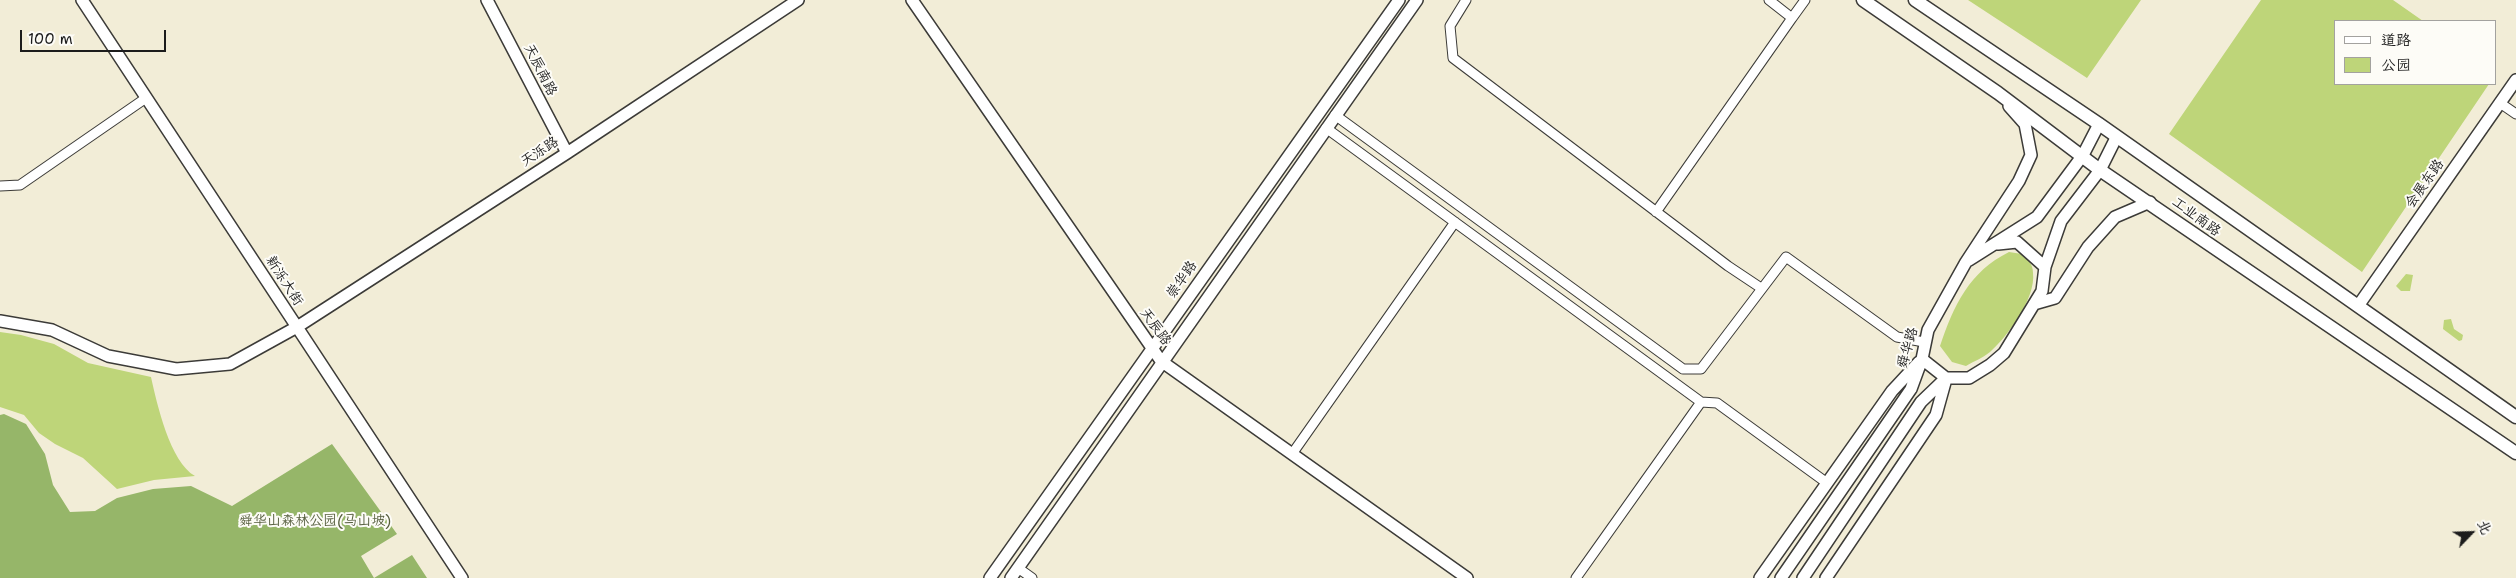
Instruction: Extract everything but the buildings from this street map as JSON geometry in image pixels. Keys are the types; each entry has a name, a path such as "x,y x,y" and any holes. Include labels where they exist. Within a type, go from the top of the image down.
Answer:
{"main road":[{"name":"新泺大街","path":"82,0 462,578"},
{"name":"天辰南路","path":"487,0 567,153"},
{"name":"天泺路","path":"0,321 52,330 108,356 176,368 230,364 297,327 567,153 798,0"},
{"name":"天辰路","path":"912,0 1161,361 1467,578"},
{"name":"崇华路","path":"990,578 1399,0"},
{"path":"1014,573 1161,361 1417,0"},
{"name":"工业南路","path":"1863,0 1998,92 2083,155 2100,170 2150,202 2272,289 2516,453"},
{"name":"工业南路","path":"1915,0 2099,124 2116,138 2516,416"},
{"name":"会展东路","path":"2358,306 2516,80"},
{"path":"1966,262 2019,181 2031,156 2025,124 1998,92"},
{"name":"舜华路","path":"1781,578 1911,389 1922,359 1928,330 1966,262 2037,217 2083,155 2099,124"},
{"path":"1760,578 1892,391 1922,359 1946,378 1968,378 1990,365 2004,352 2042,291 2045,266 2061,222 2100,170 2116,138"},
{"path":"2034,304 2054,298 2088,247 2115,217 2150,202"},
{"path":"1996,244 2017,242 2045,266"},
{"path":"1802,578 1921,402 1946,378"},
{"path":"1826,578 1936,415 1946,378"}],"street":[{"path":"1466,0 1450,26 1453,58 1728,266 1761,288"},
{"path":"1769,0 1792,18"},
{"path":"1656,212 1792,18 1801,1"},
{"path":"0,186 20,185 146,98"},
{"path":"2500,103 2516,114"},
{"path":"1335,115 1683,369 1700,369 1786,257 1897,337 1924,342"},
{"path":"1326,128 1701,402 1717,403 1827,483"},
{"path":"1292,454 1455,222"},
{"path":"1576,578 1701,402"},
{"path":"1014,573 1032,578"}],"green space":[{"path":"1968,0 2141,0 2087,78"},
{"path":"2261,0 2393,0 2422,20 2334,20 2334,85 2488,85 2362,272 2169,134"},
{"path":"2009,252 2022,254 2032,267 2033,283 2025,305 2012,327 1987,354 1966,366 1952,362 1940,346 1957,304 1983,269"},
{"path":"2406,274 2413,275 2410,291 2401,291 2396,286"},
{"path":"2451,319 2454,329 2463,335 2462,340 2459,341 2443,329 2444,320"},
{"path":"0,332 21,335 54,344 88,363 151,377 161,416 172,446 186,469 195,476 154,480 117,489 83,458 55,444 39,433 24,415 0,407"},
{"name":"舜华山森林公园(马山坡)","path":"4,414 26,424 45,454 53,485 70,512 95,511 117,498 153,489 191,486 232,506 332,444 397,534 361,556 374,578 0,578 0,415"},
{"path":"412,555 427,578 374,578"}]}
